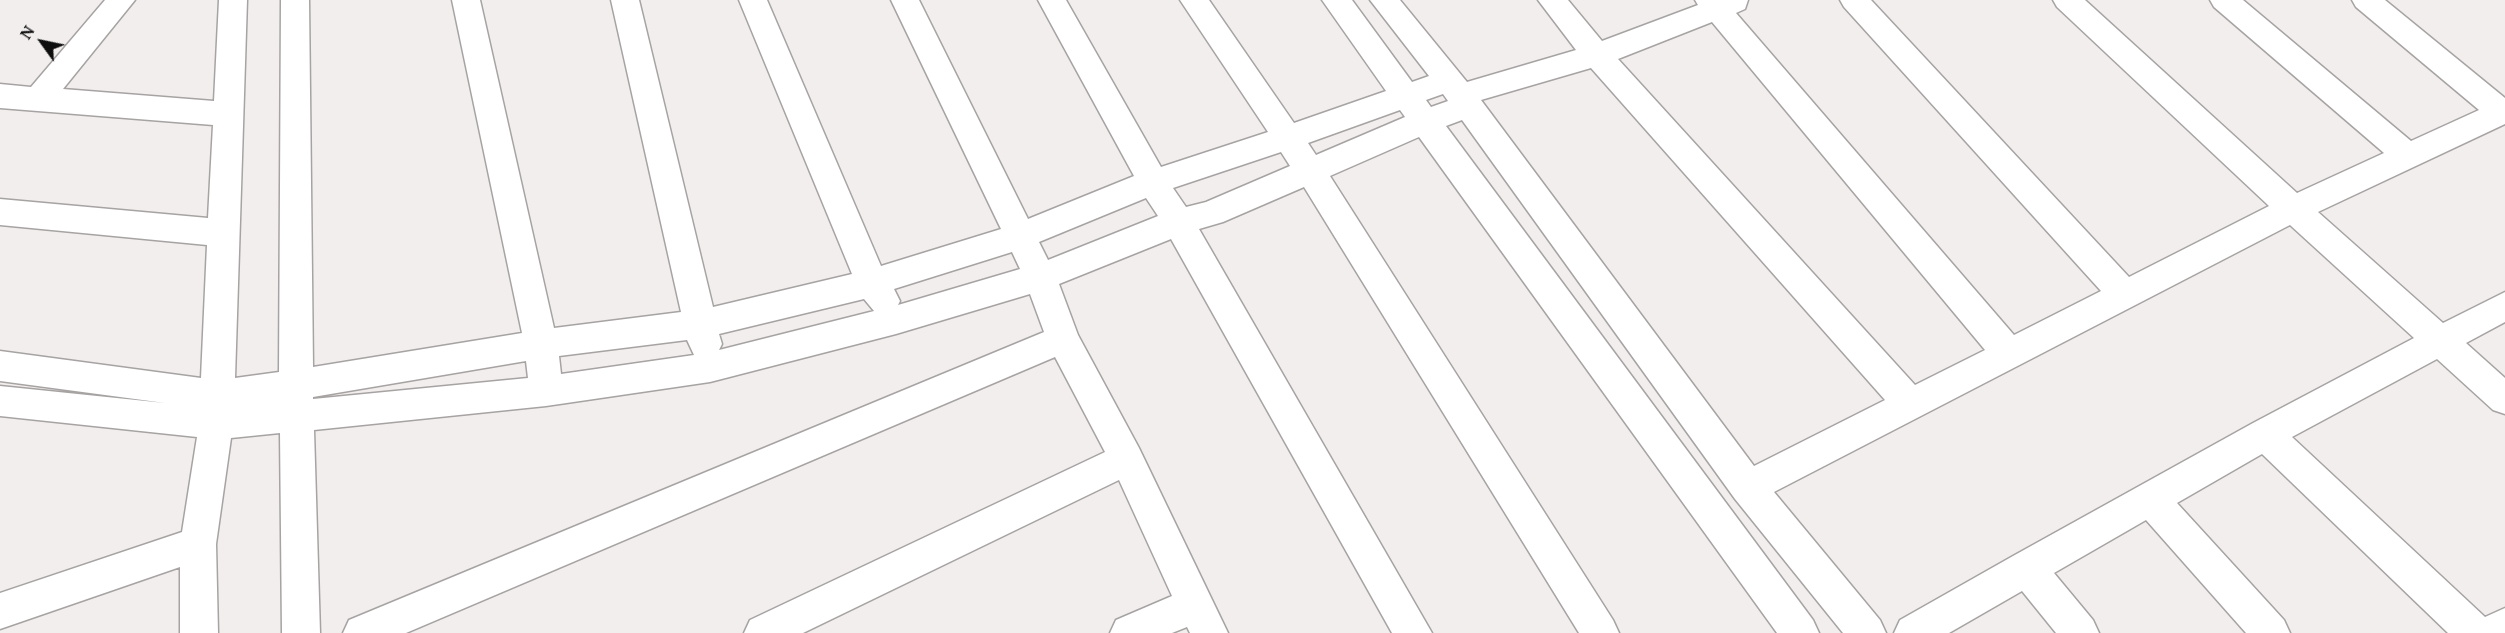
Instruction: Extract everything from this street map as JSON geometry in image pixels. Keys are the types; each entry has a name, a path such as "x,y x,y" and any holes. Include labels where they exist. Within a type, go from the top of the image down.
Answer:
{"street":[{"path":"38,99 121,0"},
{"path":"199,633 198,544 217,410 233,0"},
{"path":"295,0 296,400 301,633"},
{"path":"466,0 541,344 546,392"},
{"path":"625,0 710,367"},
{"path":"753,0 872,283 896,320"},
{"path":"905,0 1040,277 1063,339 1126,459 1202,618 1129,633"},
{"path":"1052,0 1153,182 1413,633"},
{"path":"1194,0 1311,172 1600,633"},
{"path":"1336,0 1800,633"},
{"path":"1384,0 1459,94 1748,487 1866,633"},
{"path":"1552,0 1597,55 1910,404"},
{"path":"1854,0 2125,295"},
{"path":"2067,0 2293,209 2505,399"},
{"path":"2224,0 2408,156"},
{"path":"1748,487 2293,209 2504,111 2366,0"},
{"path":"296,400 541,344 700,324 872,283 1020,236 1153,182 1405,96 1459,94 1597,55 1722,3 2009,354"},
{"path":"0,401 217,410 296,400 546,392 710,367 896,320 1040,277 1178,222 1212,213 1311,172 1424,122 1459,94"},
{"path":"0,96 227,114"},
{"path":"0,212 224,233"},
{"path":"1913,633 2265,434 2505,306"},
{"path":"362,633 1063,339"},
{"path":"0,366 217,410"},
{"path":"2265,434 2475,633"},
{"path":"763,633 1126,459"},
{"path":"2151,500 2271,633"},
{"path":"2,616 198,544"},
{"path":"2026,568 2080,633"},
{"path":"2494,633 2505,626"}]}
